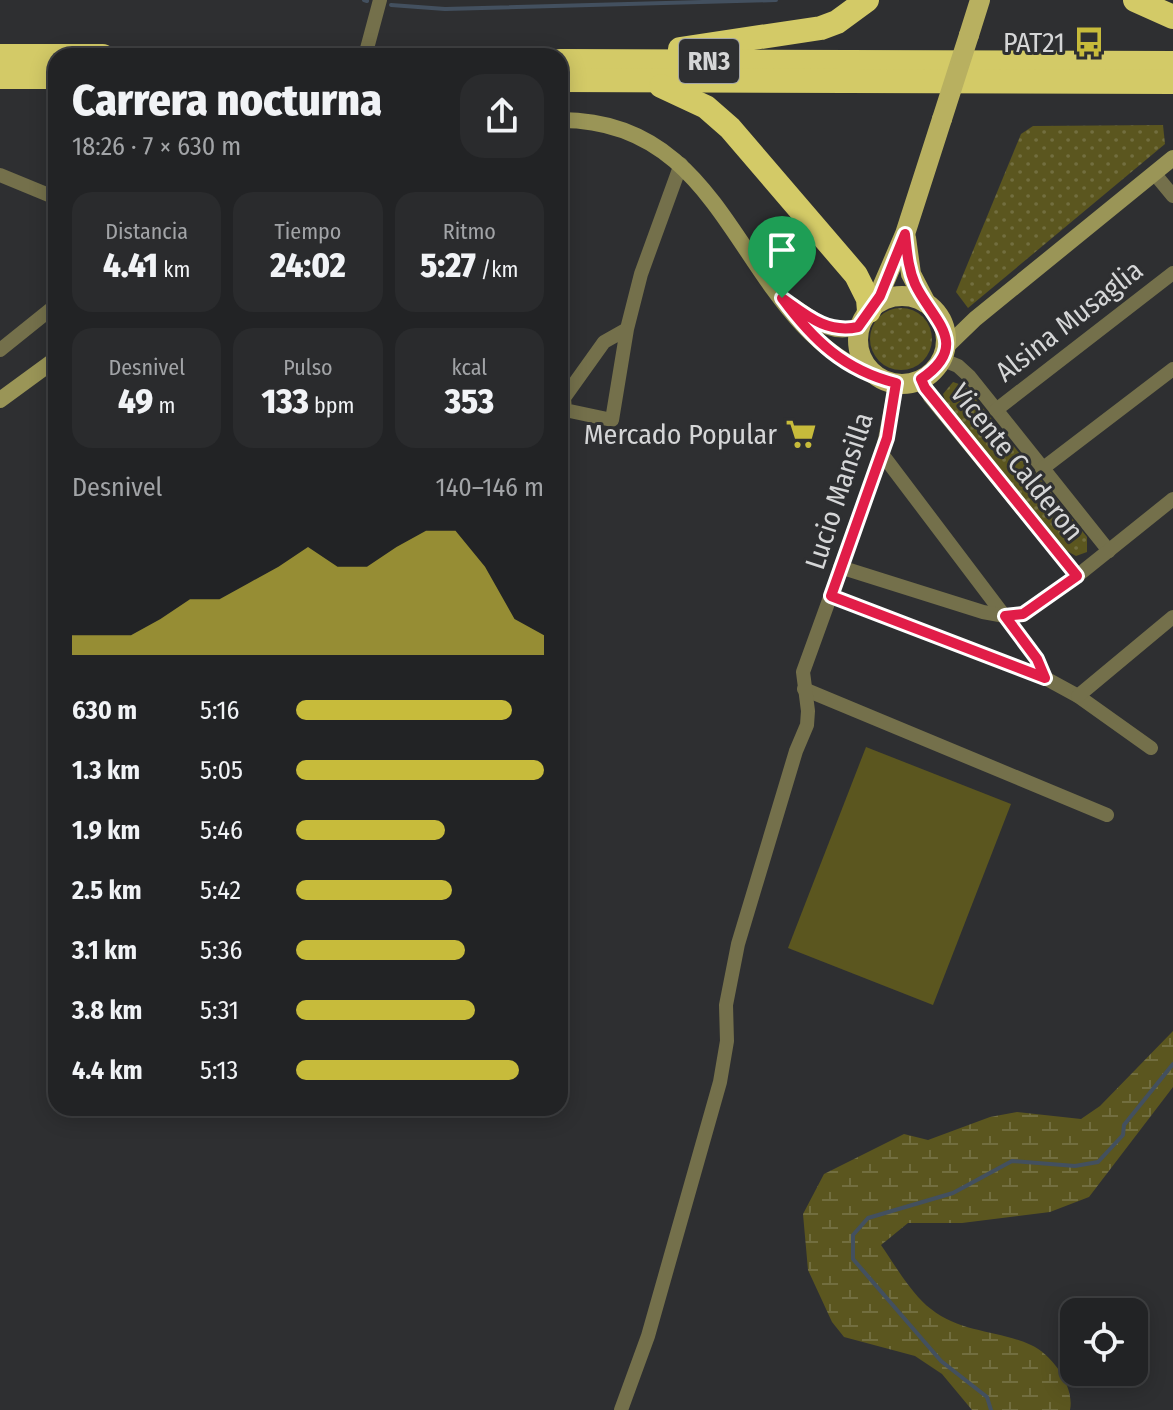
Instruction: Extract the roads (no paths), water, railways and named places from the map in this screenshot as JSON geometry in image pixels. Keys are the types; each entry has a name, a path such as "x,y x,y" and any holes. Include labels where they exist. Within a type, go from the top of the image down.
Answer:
{"highway":[{"path":"593,61 813,30 837,22 867,0"},
{"path":"1135,0 1173,17"},
{"path":"0,56 48,56"},
{"name":"RN3","path":"568,61 1173,63"},
{"path":"0,77 48,77"},
{"name":"RN3","path":"568,80 1173,82"},
{"path":"623,80 664,86 715,114 856,275 868,299 868,314"}],"main road":[{"path":"905,234 911,274 926,303 942,323 943,354 921,379 886,380 860,352 868,314 905,234 980,0"},
{"path":"868,314 899,296 926,303"}],"street":[{"path":"367,48 380,0"},
{"path":"568,121 621,129 653,144 681,164 715,202 782,298 819,344 837,359 886,380"},
{"path":"1109,551 964,372 943,354 975,319 1173,158"},
{"path":"568,411 612,420 627,329 641,274 681,164"},
{"path":"1154,173 1173,196"},
{"path":"0,175 48,195"},
{"name":"Alsina Musaglia","path":"996,410 1173,273"},
{"path":"782,298 829,327 845,329 868,314"},
{"path":"0,350 48,311"},
{"path":"568,392 604,342 627,329"},
{"path":"0,400 48,365"},
{"path":"1042,469 1173,369"},
{"name":"Vicente Calderon","path":"921,379 930,397 1077,576"},
{"name":"Lucio Mansilla","path":"621,1410 648,1336 720,1082 727,1041 726,1005 738,944 796,751 807,725 803,672 882,454 886,380"},
{"path":"882,454 1037,659 1045,678"},
{"path":"840,567 963,606 1005,616 1023,614 1077,576 1173,499"},
{"path":"831,596 1045,678 1078,696 1151,748"},
{"path":"1078,696 1173,617"},
{"path":"804,689 1107,815"}],"waterway":[{"path":"391,5 445,9 776,0"},
{"path":"991,1410 987,1397 941,1361 853,1259 853,1235 868,1218 953,1193 1012,1161 1075,1166 1098,1162 1123,1135 1124,1125 1173,1064"}],"place":[{"name":"PAT21","path":"1089,42"},
{"name":"Mercado Popular","path":"801,434"}]}
